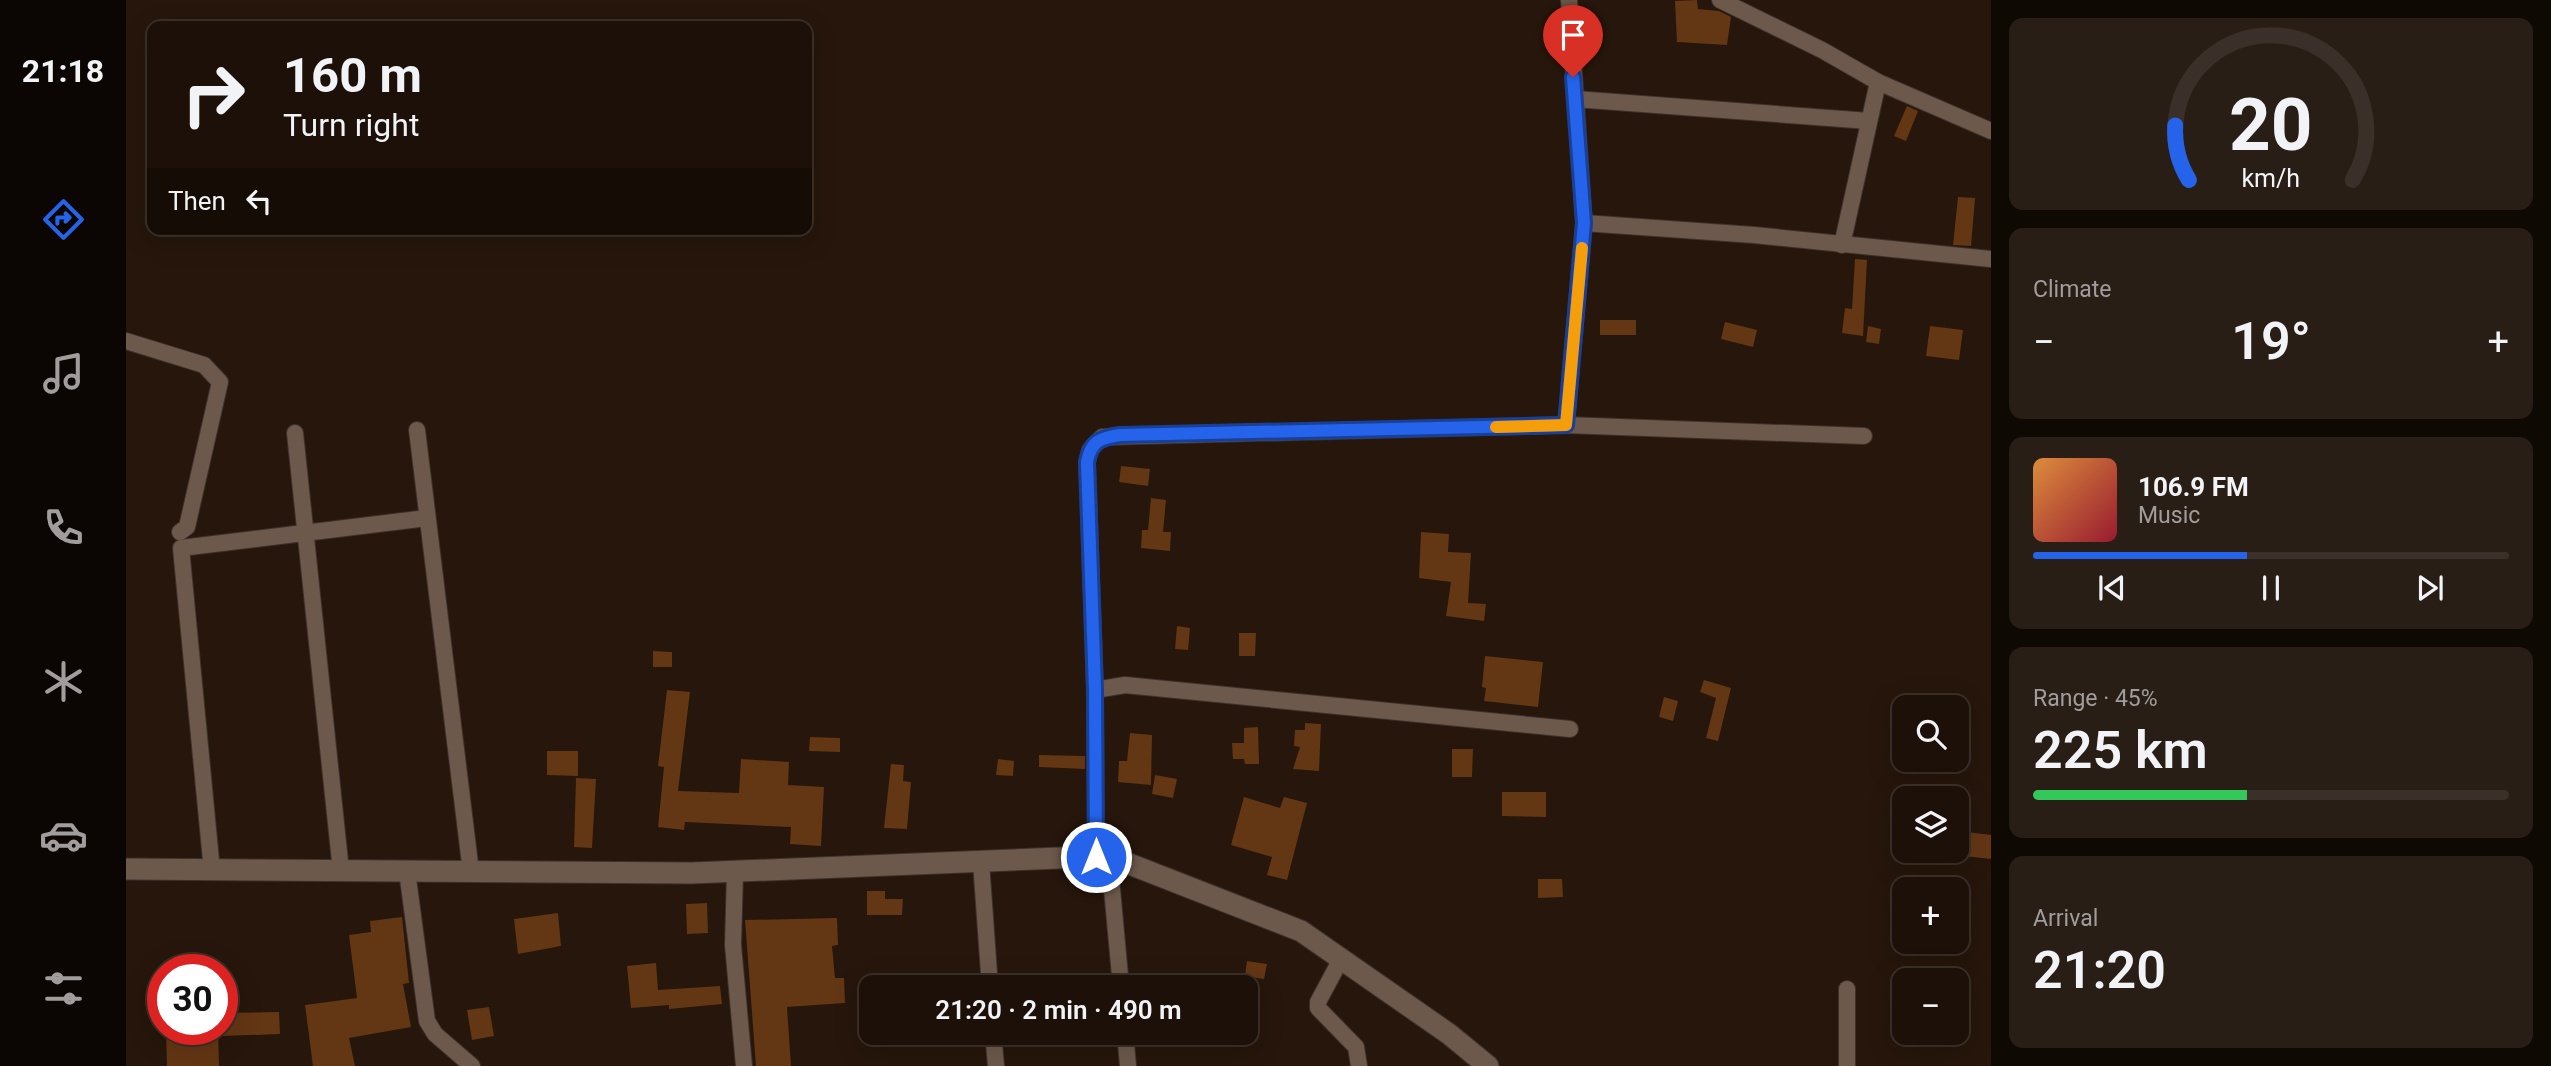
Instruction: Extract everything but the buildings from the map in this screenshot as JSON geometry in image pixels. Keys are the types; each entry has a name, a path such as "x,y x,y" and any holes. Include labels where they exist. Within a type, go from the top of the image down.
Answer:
{"street":[{"path":"1566,425 1584,223 1569,0"},
{"path":"1720,0 1822,50 1878,82 1991,131"},
{"path":"1842,244 1878,82"},
{"path":"1575,99 1869,121"},
{"path":"1584,223 1991,259"},
{"path":"126,341 204,365 220,383 187,527 180,532"},
{"path":"1119,975 1102,857 1087,462 1090,450 1102,437 1566,425 1864,436"},
{"path":"417,430 471,872"},
{"path":"295,433 341,871"},
{"path":"212,871 181,548 428,518"},
{"path":"1095,690 1125,685 1570,729"},
{"path":"126,869 735,872 1102,857 1301,931 1450,1034 1488,1066"},
{"path":"981,862 989,975"},
{"path":"407,872 426,1021 435,1034 472,1066"},
{"path":"735,872 733,945 744,1066"},
{"path":"1341,959 1318,1002 1318,1008 1356,1046 1359,1066"},
{"path":"1847,989 1847,1066"},
{"path":"994,1045 996,1066"},
{"path":"1126,1045 1128,1066"}],"slow traffic":[{"path":"1496,427 1566,425 1582,248"}],"route":[{"path":"1096,857 1095,690 1087,462 1090,450 1102,437 1120,435 1566,425 1584,223 1573,77"}]}
